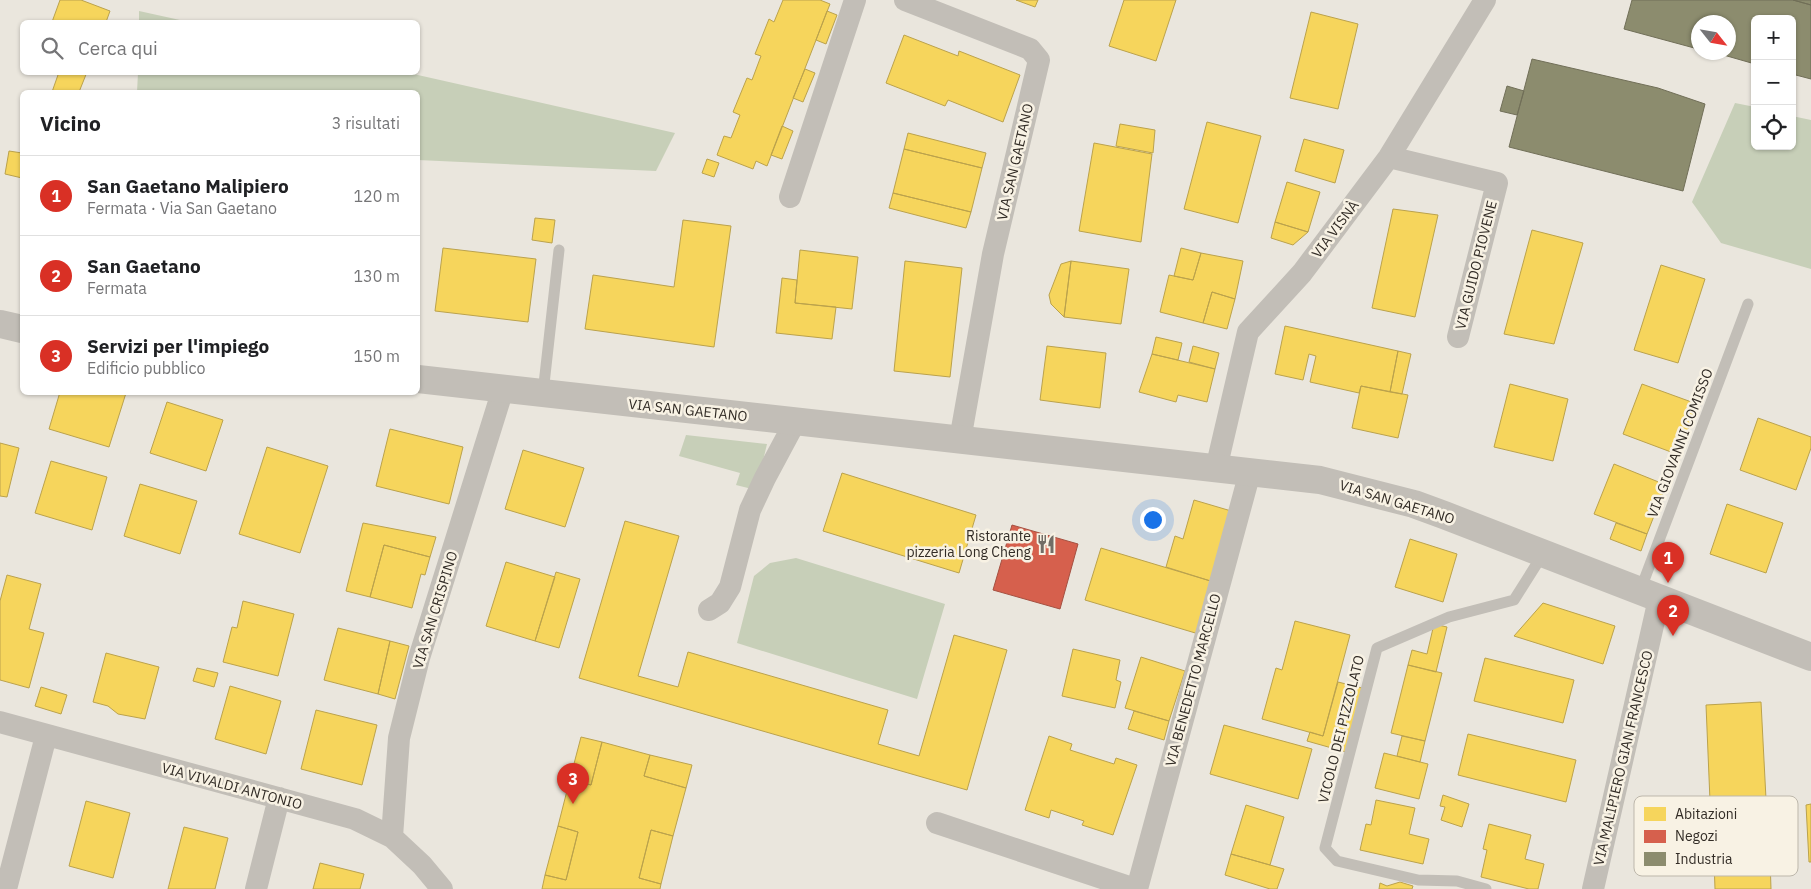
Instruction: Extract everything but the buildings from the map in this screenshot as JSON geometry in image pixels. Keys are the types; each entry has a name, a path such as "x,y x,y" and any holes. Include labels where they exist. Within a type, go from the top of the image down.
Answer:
{"street":[{"path":"790,197 855,0"},
{"name":"VIA SAN GAETANO","path":"906,0 1030,49 1039,60 993,254 960,440"},
{"name":"VIA VISNÀ","path":"1216,469 1248,332 1302,273 1389,157 1485,0"},
{"name":"VIA GUIDO PIOVENE","path":"1389,157 1497,183 1458,338"},
{"path":"0,324 20,329"},
{"name":"VIA SAN GAETANO","path":"420,379 1320,480 1414,504 1811,657"},
{"name":"VIA SAN CRISPINO","path":"392,837 399,738 419,658 503,389"},
{"path":"708,610 720,603 730,586 750,510 795,422"},
{"name":"VIA BENEDETTO MARCELLO","path":"1136,889 1250,472"},
{"name":"VIA MALIPIERO GIAN FRANCESCO","path":"1593,889 1650,595"},
{"name":"VIA VIVALDI ANTONIO","path":"0,722 355,819 392,837 422,865 442,889"},
{"path":"6,889 46,736"},
{"path":"256,889 279,798"},
{"path":"937,823 1136,889"}],"lane":[{"path":"543,393 559,250"},
{"name":"VIA GIOVANNI COMISSO","path":"1650,595 1748,304"},
{"name":"VICOLO DEI PIZZOLATO","path":"1486,889 1457,881 1418,880 1337,860 1326,848 1377,648 1449,617 1514,600 1543,554"}],"green space":[{"path":"139,11 180,20 139,20"},
{"path":"138,75 418,75 675,133 656,171 420,160 420,90 137,90"},
{"path":"1735,103 1751,106 1751,150 1796,150 1796,117 1811,120 1811,269 1721,243 1692,202"},
{"path":"686,435 767,444 756,490 736,485 740,473 679,456"},
{"path":"796,558 945,604 917,699 737,643 754,576 770,563"}],"place":[{"name":"Ristorante pizzeria Long Cheng","path":"1046,544"},
{"name":"San Gaetano Malipiero","path":"1668,583"},
{"name":"San Gaetano","path":"1673,636"},
{"name":"Servizi per l'impiego","path":"573,804"}]}
